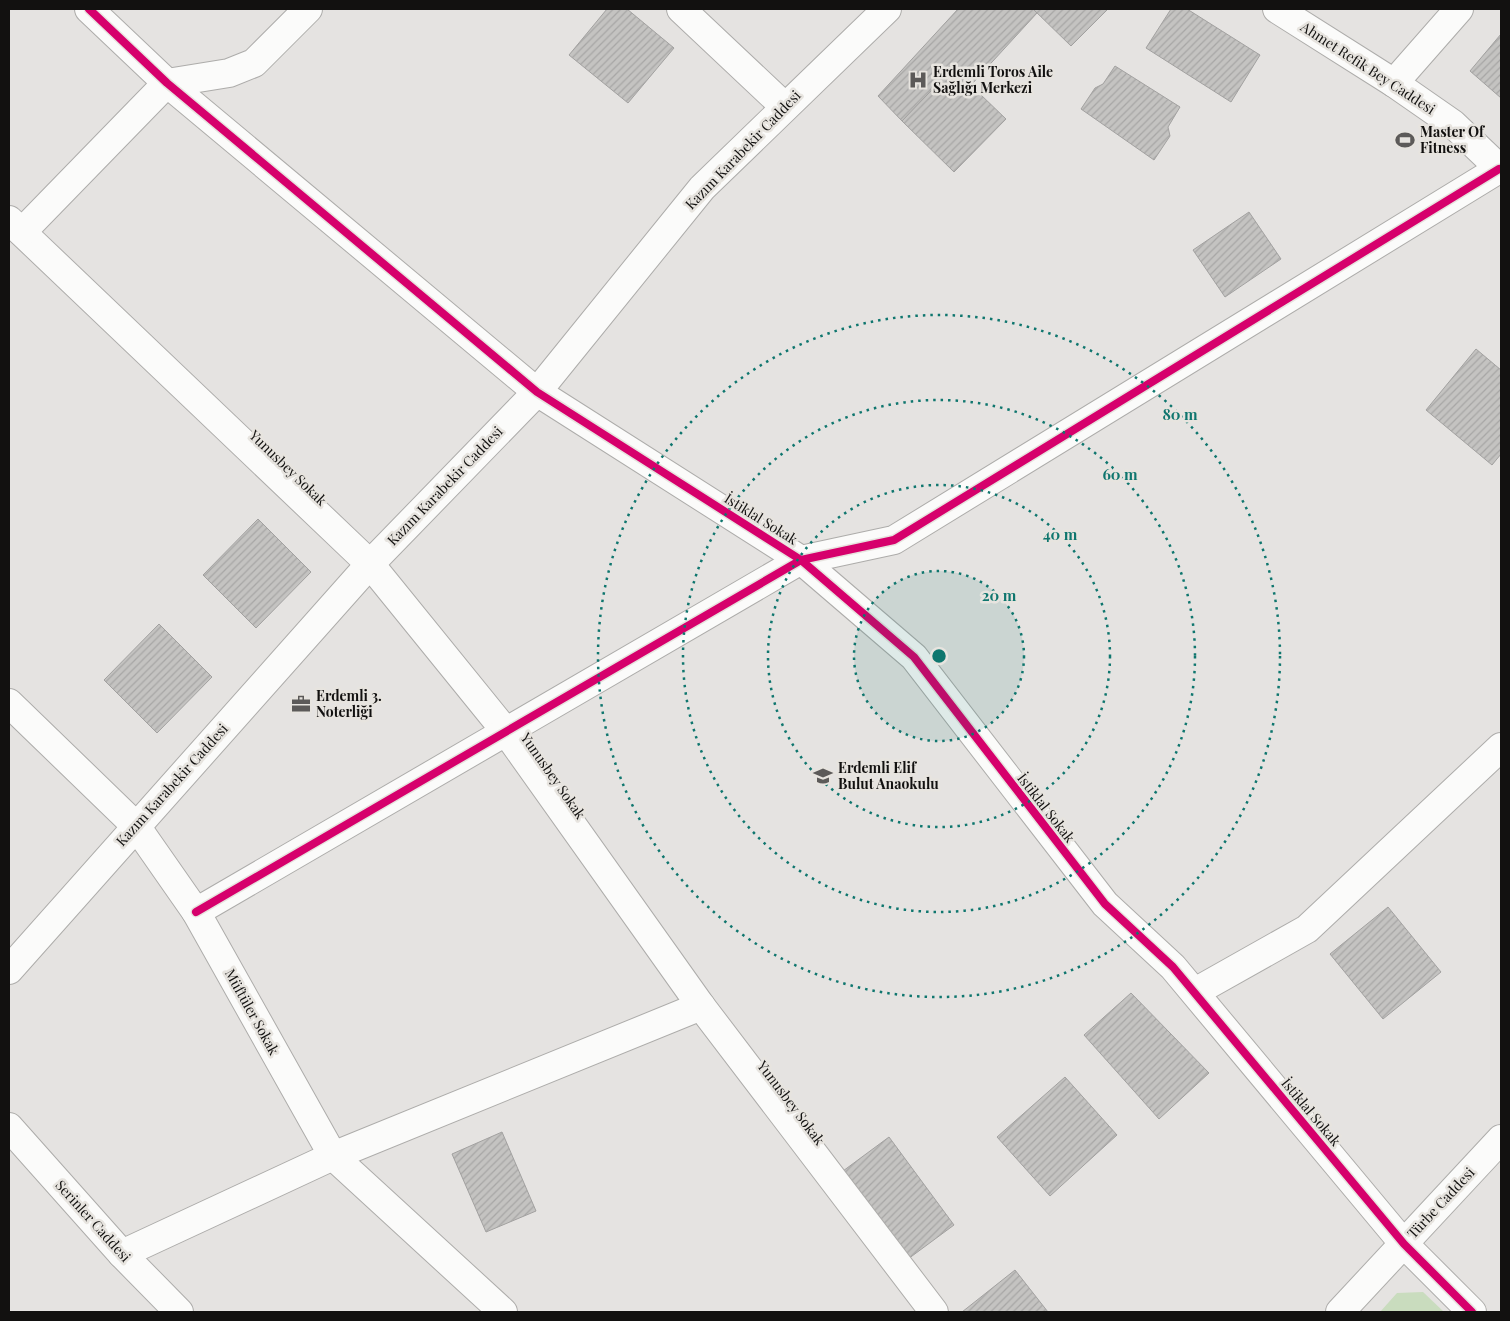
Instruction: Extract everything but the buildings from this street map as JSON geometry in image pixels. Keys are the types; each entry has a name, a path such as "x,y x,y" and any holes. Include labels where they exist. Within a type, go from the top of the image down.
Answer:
{"street":[{"name":"İstiklal Sokak","path":"89,9 167,83 537,392 802,560 914,657 1105,904 1173,966 1404,1244 1472,1312"},
{"path":"15,226 167,83 228,73 254,63 308,9"},
{"path":"681,9 785,107"},
{"name":"Kazım Karabekir Caddesi","path":"9,970 370,564 537,392 702,188 887,9"},
{"name":"Ahmet Refik Bey Caddesi","path":"1277,9 1394,83 1453,124 1500,169"},
{"path":"1394,83 1459,9"},
{"path":"196,912 802,560 894,540 1500,169"},
{"name":"Yunusbey Sokak","path":"15,226 370,564 507,733 701,1006 934,1312"},
{"name":"Müftüler Sokak","path":"9,703 136,826 196,912 333,1156 503,1312"},
{"path":"1195,992 1307,929 1501,746"},
{"path":"122,1254 333,1156 701,1006"},
{"name":"Serinler Caddesi","path":"9,1127 122,1254 179,1312"},
{"name":"Türbe Caddesi","path":"1340,1312 1501,1138"}],"green space":[{"path":"1423,1292 1444,1312 1380,1312 1397,1293"}],"cycle path":[{"path":"89,9 167,83 537,392 801,560 914,657 1105,904 1173,967 1404,1244 1472,1312"},
{"path":"196,912 801,560 894,540 1499,169"}],"place":[{"name":"Erdemli Toros Aile Sağlığı Merkezi","path":"918,80"},
{"name":"Master Of Fitness","path":"1405,140"},
{"name":"Erdemli 3. Noterliği","path":"301,704"},
{"name":"Erdemli Elif Bulut Anaokulu","path":"823,776"}]}
